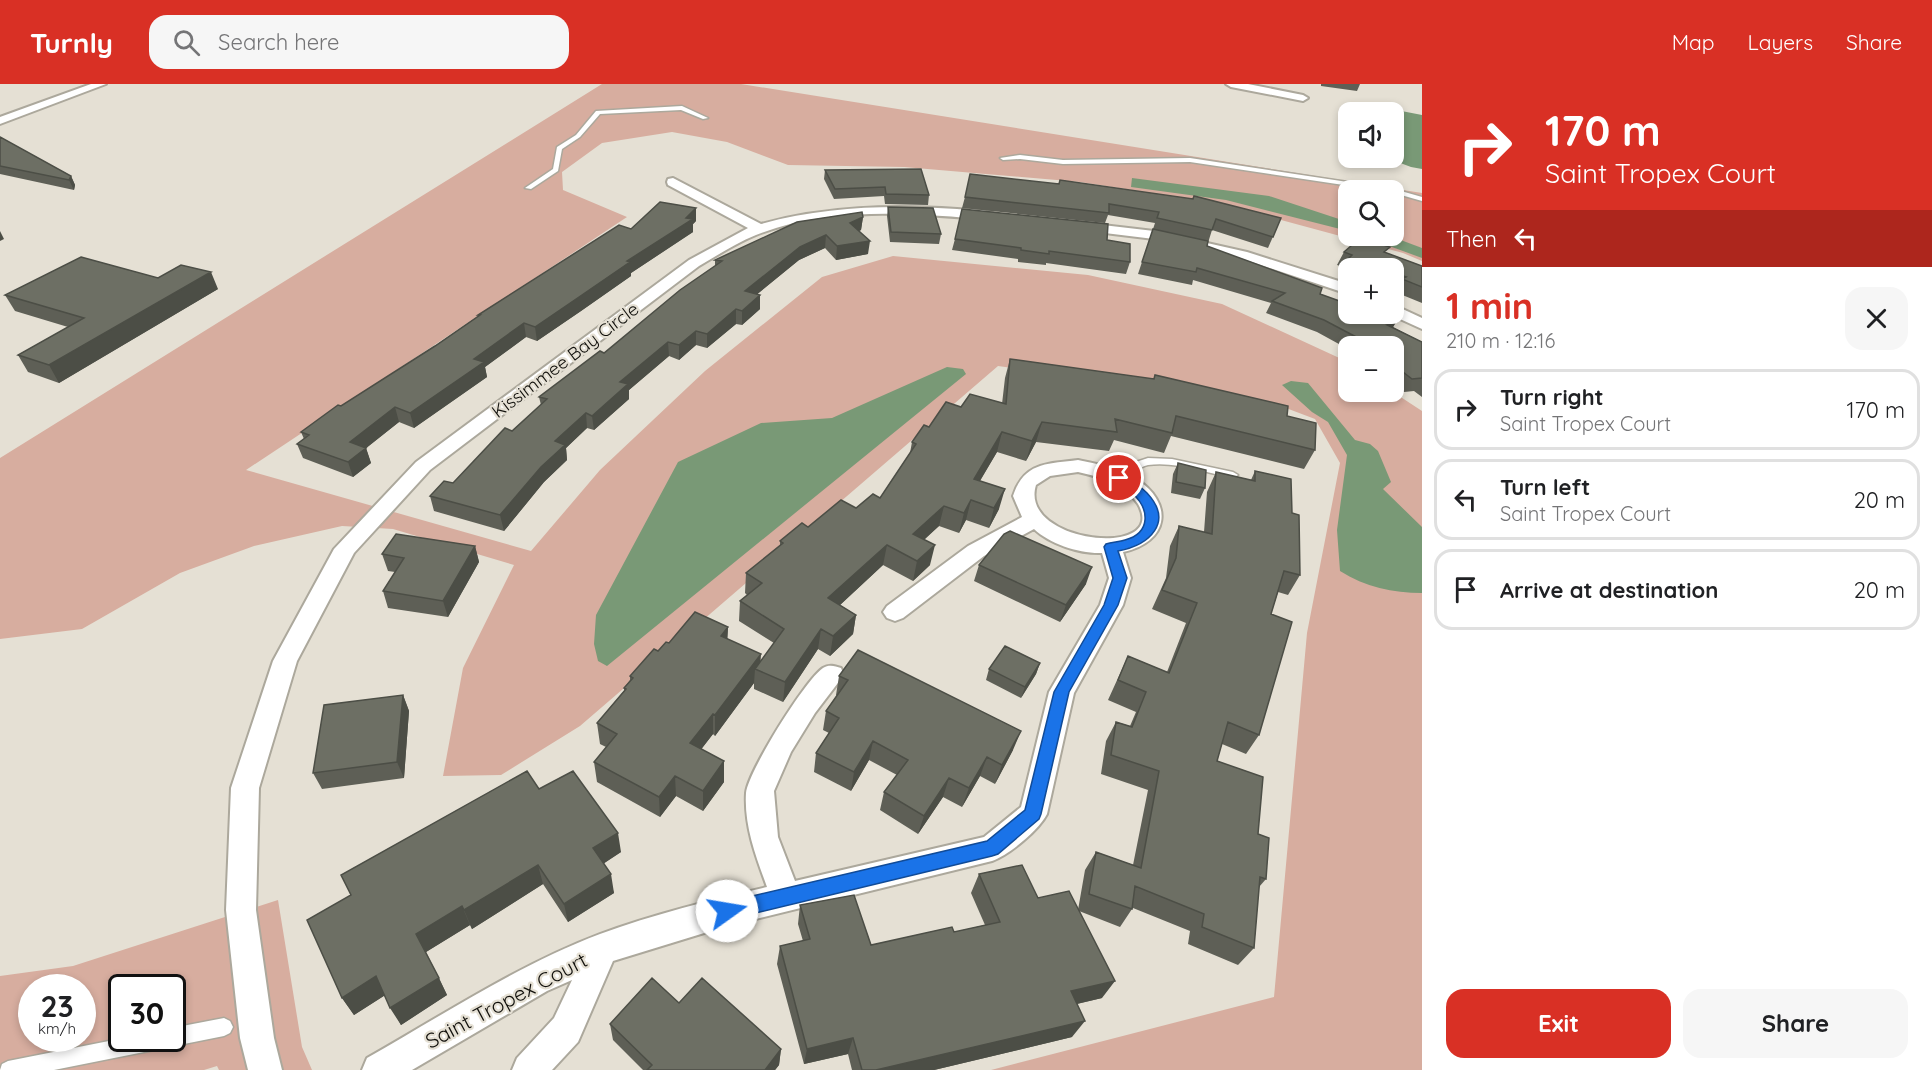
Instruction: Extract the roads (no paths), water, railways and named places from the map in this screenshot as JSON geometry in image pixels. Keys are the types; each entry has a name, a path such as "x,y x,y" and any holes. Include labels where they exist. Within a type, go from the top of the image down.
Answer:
{"street":[{"path":"0,121 101,84"},
{"path":"1231,84 1250,85 1303,98"},
{"path":"673,182 760,229"},
{"name":"Kissimmee Bay Circle","path":"265,1070 257,1038 241,910 245,788 285,661 345,549 423,466 694,263 730,241 760,229 819,215 882,210 935,211 1013,219"},
{"path":"1060,224 1154,235 1247,256 1338,286"},
{"path":"1404,315 1422,324"},
{"path":"1078,466 1099,470 1119,478 1135,488 1147,501 1152,513 1151,526 1144,537 1130,544 1111,547 1089,546 1068,541 1034,520 1025,506 1023,492 1028,480 1040,472 1057,467 1078,466"},
{"path":"895,612 976,551 1034,520"},
{"name":"Saint Tropex Court","path":"379,1070 536,980 602,950 727,911 992,848 1033,814 1062,692 1111,605 1120,578 1111,547"},
{"path":"786,898 764,837 760,791 780,747 806,706 832,675"},
{"name":"Saint Tropex Court","path":"529,1070 566,1030 602,950"}],"lane":[{"path":"529,188 556,170 560,148 578,136 598,112 682,108 705,118"},
{"path":"1003,158 1020,157 1063,162 1190,160 1338,182"},
{"path":"1404,194 1422,199"},
{"path":"1119,478 1139,463 1167,463 1233,475"},
{"path":"186,1035 224,1027"},
{"path":"8,1070 108,1050"}]}
